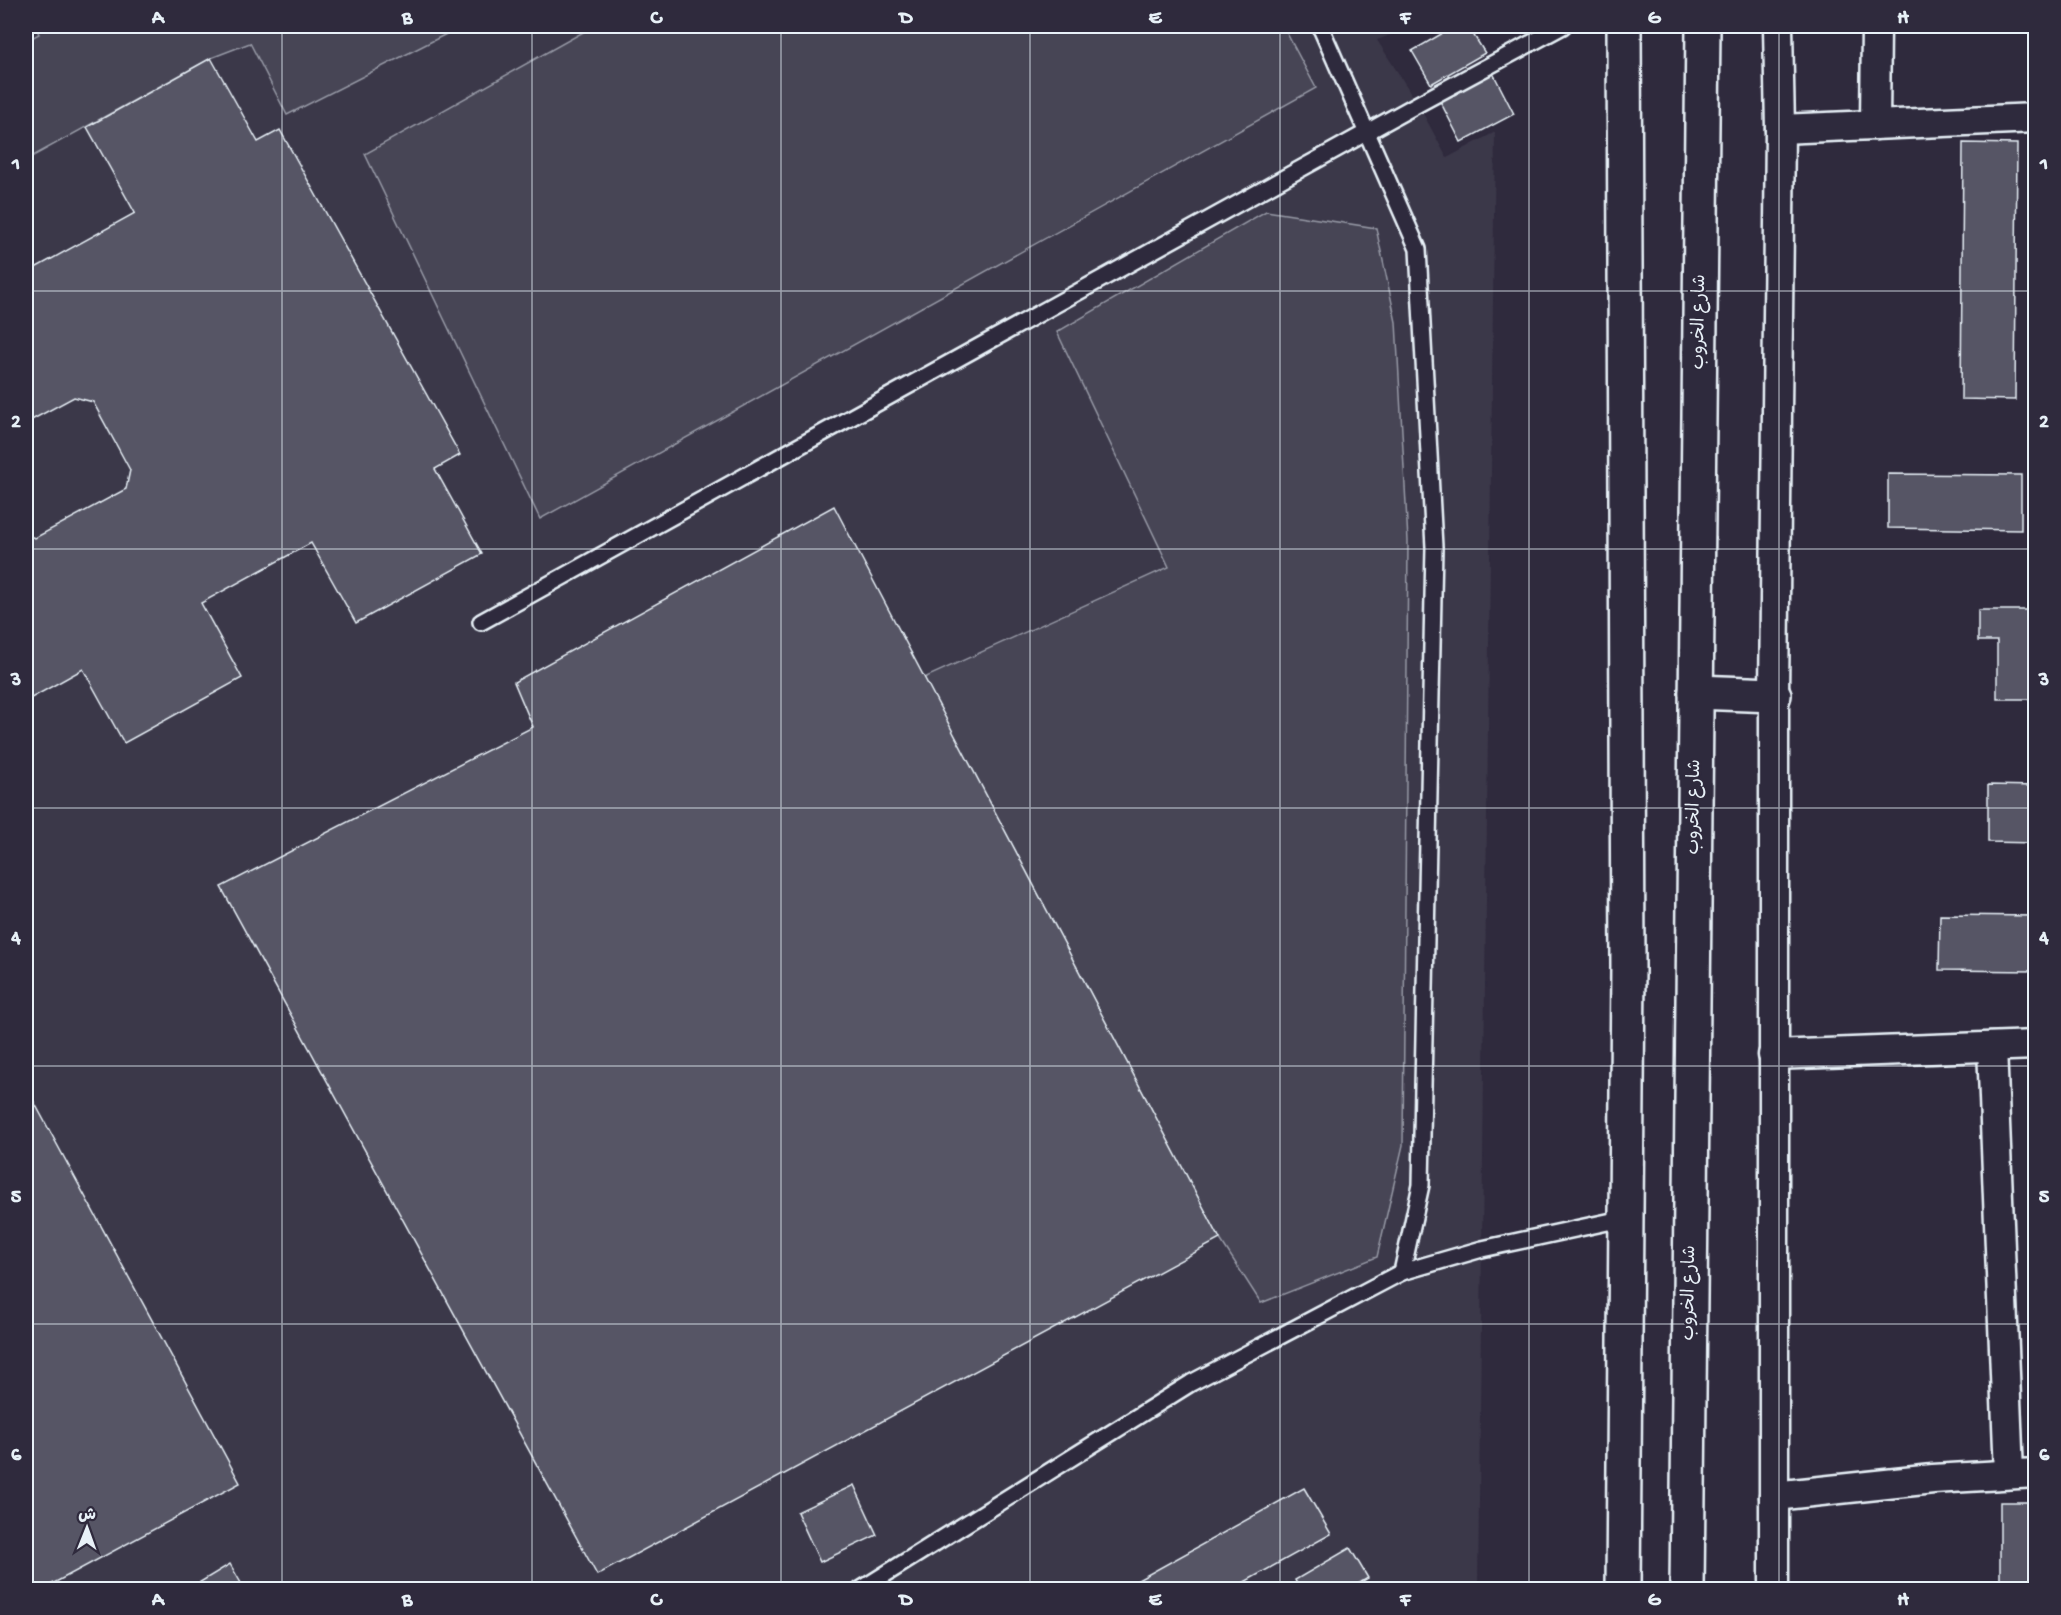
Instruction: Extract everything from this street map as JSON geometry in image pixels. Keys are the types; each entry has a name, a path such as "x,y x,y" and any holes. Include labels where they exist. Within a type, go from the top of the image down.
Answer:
{"main road":[{"path":"1623,1590 1628,942 1624,26"},
{"name":"شارع الخروب","path":"1687,1590 1703,26"},
{"path":"1696,692 1773,695"}],"street":[{"path":"1774,1590 1773,695 1780,129 1778,26"},
{"path":"1875,125 1876,26"},
{"path":"1780,129 2036,118"},
{"path":"1773,1054 2036,1046"},
{"path":"1774,1496 1933,1479 2022,1473 1992,1047"}],"lane":[{"path":"1320,26 1418,249 1434,547 1421,1185 1402,1272"},
{"path":"481,622 1366,132 1563,26"},
{"path":"860,1590 1191,1383 1402,1272 1482,1249 1626,1218"}],"shaded area":[{"path":"26,26 1414,26 1377,40 1418,104 1447,158 1495,132 1478,1589 26,1590"},
{"path":"35,26 462,26 287,115 250,43 211,58 26,160 26,41 39,34"},
{"path":"594,26 1283,26 1316,88 540,519 365,154"},
{"path":"1266,211 1376,228 1396,322 1408,541 1403,1145 1377,1257 1261,1303 1220,1239 924,678 1169,567 1057,332"}],"building":[{"path":"1455,26 1468,26 1485,53 1431,84 1412,51"},
{"path":"211,58 258,142 280,130 460,455 435,469 482,554 356,623 311,543 201,603 242,678 124,743 83,669 26,701 26,535 35,538 126,489 130,470 93,402 74,397 26,423 26,273 135,213 87,127"},
{"path":"1493,73 1514,114 1461,142 1440,101"},
{"path":"1963,143 2017,144 2015,400 1961,399"},
{"path":"1888,474 2021,475 2021,530 1888,528"},
{"path":"834,506 1220,1239 597,1575 221,887 533,727 514,682"},
{"path":"1978,610 2036,610 2036,699 1997,699 1997,641 1978,641"},
{"path":"1988,785 2036,786 2036,843 1988,842"},
{"path":"1940,915 2036,916 2036,971 1939,970"},
{"path":"26,1087 240,1483 41,1590 26,1590"},
{"path":"854,1485 877,1535 820,1562 797,1512"},
{"path":"1304,1488 1331,1534 1230,1590 1120,1590"},
{"path":"2000,1502 2036,1502 2036,1590 2000,1590"},
{"path":"1350,1548 1368,1578 1348,1590 1300,1590 1295,1580"},
{"path":"230,1564 245,1590 187,1590"}]}
